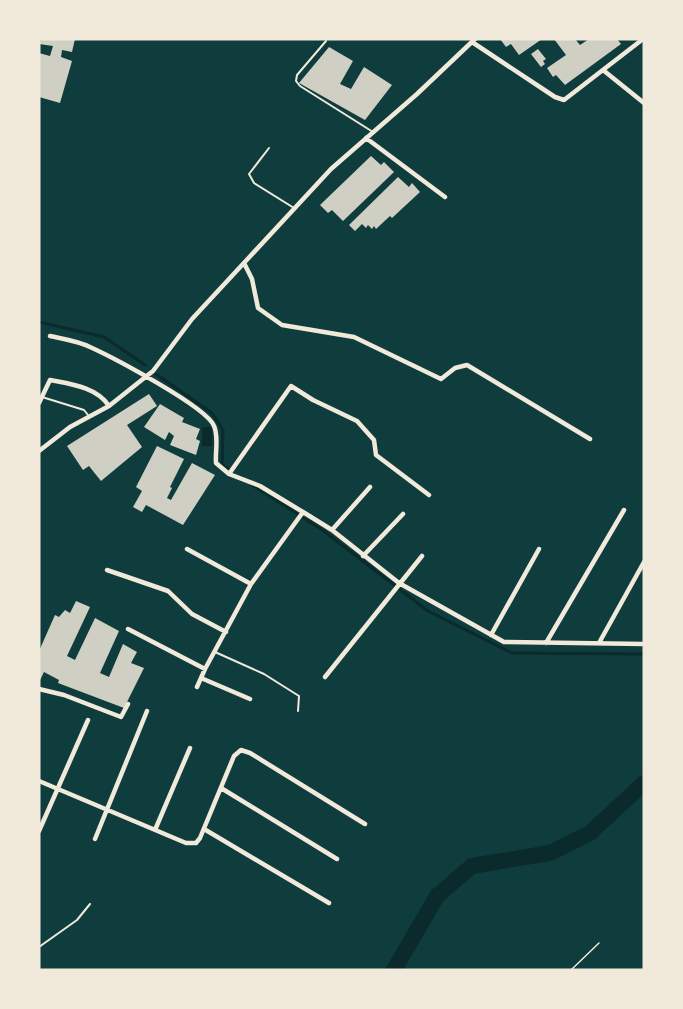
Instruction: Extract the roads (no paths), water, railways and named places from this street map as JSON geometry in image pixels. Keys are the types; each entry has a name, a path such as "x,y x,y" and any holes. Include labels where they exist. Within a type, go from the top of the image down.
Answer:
{"street":[{"path":"39,451 70,427 109,406 153,371 192,319 331,169 474,40 555,97 564,100 642,39"},
{"path":"603,70 643,99"},
{"path":"366,138 445,197"},
{"path":"244,263 252,279 258,308 282,325 354,337 441,380 455,368 467,365 590,440"},
{"path":"50,336 88,346 146,377 206,414 214,424 216,463 229,474 260,486 303,512 332,530 399,584 504,642 644,644"},
{"path":"39,403 50,380 77,385 104,398 109,406"},
{"path":"229,474 291,386 313,400 357,421 374,440 376,454 429,495"},
{"path":"332,530 370,487"},
{"path":"546,643 624,510"},
{"path":"197,687 252,584 303,512"},
{"path":"363,556 403,514"},
{"path":"187,549 252,584"},
{"path":"491,635 539,549"},
{"path":"326,677 422,556"},
{"path":"598,644 644,562"},
{"path":"107,570 168,591 192,614 226,632"},
{"path":"128,629 205,669"},
{"path":"201,678 250,699"},
{"path":"39,689 64,695 121,717 128,704"},
{"path":"95,839 147,711"},
{"path":"39,831 88,720"},
{"path":"155,830 190,748"},
{"path":"39,781 186,843 196,843 234,756 241,750 250,753 365,824"},
{"path":"220,788 337,859"},
{"path":"204,829 329,903"}],"lane":[{"path":"326,41 297,75 296,81 300,86 373,132"},
{"path":"269,148 249,174 254,183 295,208"},
{"path":"42,397 84,410 90,417"},
{"path":"215,652 264,674 299,696 298,711"},
{"path":"39,947 77,920 90,904"}],"water":[{"path":"202,427 212,427 212,446 202,446"}],"waterway":[{"path":"39,322 104,337 145,365"},
{"path":"156,374 212,413 223,430 222,465 228,469"},
{"path":"252,485 321,529 428,611 512,653 644,654"},
{"path":"394,970 437,896 472,866 550,853 590,833 644,783"}]}
